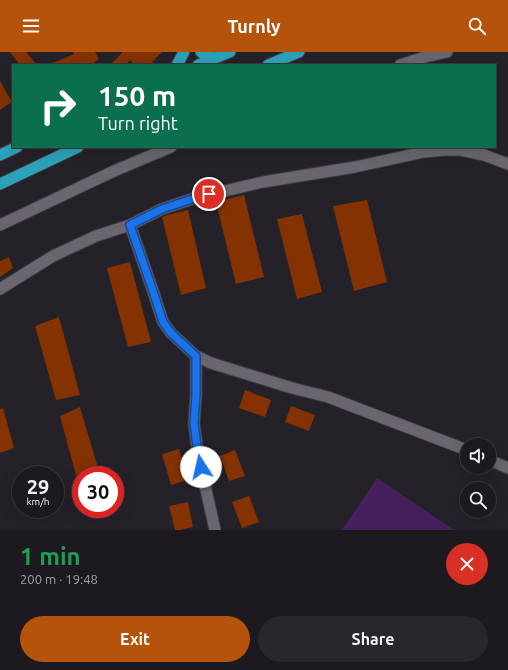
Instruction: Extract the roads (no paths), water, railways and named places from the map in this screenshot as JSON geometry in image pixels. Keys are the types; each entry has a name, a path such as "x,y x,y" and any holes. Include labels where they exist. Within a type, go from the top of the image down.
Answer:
{"highway":[{"path":"178,64 184,52"},
{"path":"201,52 208,57 215,58"},
{"path":"200,64 230,52"},
{"path":"270,64 299,52"},
{"path":"0,155 15,148"},
{"path":"0,184 76,148"}],"street":[{"path":"403,64 447,52"},
{"path":"0,224 114,171 169,148"},
{"path":"0,289 53,256 96,236 130,225 162,209 195,198 263,182 355,167 424,152 460,150 484,155 508,164"},
{"path":"130,225 163,322 171,333 196,356 218,365 292,388 328,397 460,447"},
{"path":"196,356 194,423 198,454 215,530"},
{"path":"496,463 508,468"}]}
